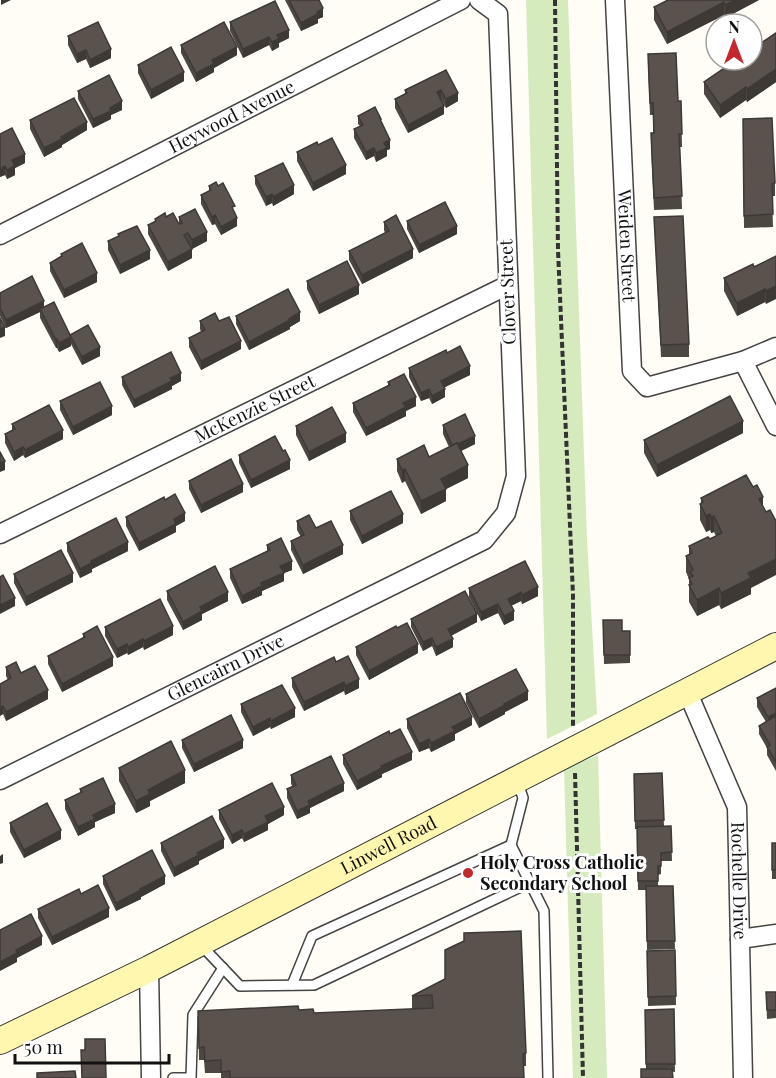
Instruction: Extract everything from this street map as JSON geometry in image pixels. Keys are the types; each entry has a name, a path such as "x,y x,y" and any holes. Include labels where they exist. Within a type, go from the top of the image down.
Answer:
{"main road":[{"name":"Linwell Road","path":"0,1041 148,969 776,646"}],"street":[{"name":"Heywood Avenue","path":"0,235 461,0"},
{"name":"Weiden Street","path":"615,0 632,371 647,387 743,361 776,347"},
{"name":"Clover Street","path":"450,556 484,540 506,513 516,476 498,14 482,2"},
{"name":"McKenzie Street","path":"0,534 508,285"},
{"path":"743,361 776,426"},
{"name":"Glencairn Drive","path":"0,780 450,556"},
{"name":"Rochelle Drive","path":"687,691 737,807 743,1078"},
{"path":"740,939 776,934"},
{"path":"148,969 151,1078"}],"lane":[{"path":"516,778 523,798 511,845 544,911 548,1078"},
{"path":"292,985 312,936 511,845"},
{"path":"199,943 240,986 314,985 529,883"},
{"path":"173,1078 190,1078 193,1015 223,968"}],"path":[{"path":"555,0 558,250 573,595 573,730"},
{"path":"572,767 575,771 583,1078"}],"green space":[{"path":"526,0 568,0 587,539 597,714 547,739"},
{"path":"598,755 607,1078 573,1078 564,769"}],"building":[{"path":"289,0 319,0 323,8 317,12 318,14 301,23"},
{"path":"668,0 735,0 725,5 724,2 667,32 654,7"},
{"path":"275,1 289,30 277,35 279,39 272,42 269,37 243,49 230,22"},
{"path":"98,22 111,49 90,60 86,50 77,54 68,36"},
{"path":"224,22 237,47 212,60 214,64 196,73 181,45"},
{"path":"776,33 776,69 720,105 704,82 719,72 764,72 764,41"},
{"path":"171,47 184,72 151,90 138,65"},
{"path":"676,53 678,101 681,101 682,134 679,134 682,196 654,198 651,133 654,133 653,103 650,103 648,54"},
{"path":"446,70 458,93 446,99 441,90 437,92 444,106 408,125 395,99 407,93 405,90"},
{"path":"109,75 122,101 110,108 111,111 93,119 78,91"},
{"path":"74,98 87,122 44,148 30,120"},
{"path":"375,107 390,140 384,143 387,148 376,153 374,148 366,152 354,129 363,125 358,116"},
{"path":"772,118 775,183 772,184 773,214 744,216 743,119"},
{"path":"12,128 25,154 12,160 15,166 7,170 5,166 0,169 0,134"},
{"path":"332,138 346,165 313,183 297,152 317,142 318,145"},
{"path":"283,163 294,185 273,197 272,194 266,197 255,176"},
{"path":"216,182 218,186 223,183 235,206 232,207 237,218 221,227 215,215 212,217 201,195 211,190 209,186"},
{"path":"445,202 457,226 419,245 407,221"},
{"path":"195,209 207,232 192,240 188,233 184,235 192,249 168,262 148,225 165,213 166,217 173,213 179,224 182,223 179,217"},
{"path":"396,215 413,249 362,275 349,251 389,231 384,222"},
{"path":"683,216 689,344 661,345 654,217"},
{"path":"137,226 150,250 120,265 108,241"},
{"path":"82,243 97,273 64,290 50,263 62,256 61,254"},
{"path":"776,256 776,286 737,303 724,278"},
{"path":"347,261 359,285 319,305 307,281"},
{"path":"32,276 44,301 6,320 0,308 0,293"},
{"path":"288,289 300,312 290,320 249,342 236,316"},
{"path":"54,302 71,337 59,343 40,309"},
{"path":"215,313 219,321 229,317 241,341 201,361 189,338 205,330 200,321"},
{"path":"0,318 5,327 0,329"},
{"path":"88,325 100,347 82,357 70,335"},
{"path":"460,346 470,366 441,381 445,389 432,396 429,389 421,393 409,368 446,350 447,353"},
{"path":"171,352 181,373 170,378 172,381 134,400 122,377"},
{"path":"404,374 416,397 403,403 406,407 366,428 353,403 390,385 388,382"},
{"path":"100,382 112,406 73,427 60,401"},
{"path":"730,396 743,421 657,465 644,440"},
{"path":"49,405 63,430 25,450 23,447 14,452 5,434 15,429 12,424"},
{"path":"332,407 346,433 309,452 296,426"},
{"path":"465,414 475,436 452,445 443,425"},
{"path":"275,436 290,460 251,480 239,455"},
{"path":"457,443 468,465 441,479 446,489 421,501 405,469 402,470 397,459 424,445 429,457"},
{"path":"0,452 5,461 0,463"},
{"path":"231,459 243,484 201,505 189,481"},
{"path":"746,475 753,487 757,485 763,497 759,499 766,512 770,510 776,521 776,559 748,573 751,578 721,593 719,588 697,600 689,585 692,584 689,578 693,576 690,572 693,570 686,556 692,553 689,546 722,533 714,516 711,517 710,514 706,516 700,504 703,502 701,498"},
{"path":"391,491 403,514 362,536 350,511"},
{"path":"175,494 185,513 174,519 176,524 139,543 126,517 164,497 165,500"},
{"path":"309,515 316,528 331,521 343,545 303,565 291,541 304,535 297,521"},
{"path":"116,518 128,542 80,569 67,543"},
{"path":"281,538 292,561 280,566 284,573 261,583 262,586 242,596 230,569 270,550 267,545"},
{"path":"61,550 73,573 26,597 14,574"},
{"path":"525,561 538,587 508,599 514,611 504,616 498,604 481,612 469,588"},
{"path":"215,566 228,592 200,607 202,611 183,622 167,591"},
{"path":"3,575 15,598 0,605 0,577"},
{"path":"465,591 477,614 448,629 453,639 436,647 432,638 423,642 411,619"},
{"path":"160,599 173,626 144,641 143,639 128,647 127,644 117,649 105,627"},
{"path":"603,620 622,620 622,631 630,631 630,655 604,655"},
{"path":"407,623 418,644 369,671 356,647 396,626 397,628"},
{"path":"97,626 113,657 62,684 48,656 85,637 83,634"},
{"path":"348,656 359,679 345,686 344,682 304,702 292,678 334,657 336,662"},
{"path":"16,662 21,673 35,666 48,690 6,712 3,706 0,707 0,684 11,678 6,667"},
{"path":"516,669 528,691 479,719 466,694"},
{"path":"282,685 295,708 271,721 270,718 253,727 241,704"},
{"path":"776,688 776,713 768,717 757,698"},
{"path":"460,693 472,717 452,727 455,731 431,743 429,739 419,744 407,719"},
{"path":"231,715 243,740 194,764 182,740"},
{"path":"776,716 776,762 767,747 770,745 759,726"},
{"path":"400,729 412,752 381,766 382,768 357,781 343,755 389,731 390,734"},
{"path":"171,741 185,770 148,790 150,794 136,801 119,768"},
{"path":"331,756 344,783 308,801 310,805 297,811 287,789 296,785 291,775"},
{"path":"662,773 664,820 635,821 634,774"},
{"path":"103,778 115,804 93,815 95,819 78,827 65,800 82,792 80,789"},
{"path":"272,783 284,807 265,816 268,822 244,834 242,830 232,835 219,810"},
{"path":"47,803 61,830 24,850 10,823"},
{"path":"212,816 224,839 174,868 161,843"},
{"path":"671,826 672,852 661,853 658,881 638,881 637,827"},
{"path":"772,843 776,843 776,870 772,870"},
{"path":"152,850 165,876 116,903 103,876"},
{"path":"98,885 109,908 52,937 38,909 79,889 81,894"},
{"path":"646,886 673,886 675,941 647,941"},
{"path":"31,914 42,936 0,962 0,930"},
{"path":"521,931 526,1053 523,1054 524,1078 230,1078 230,1071 221,1072 221,1060 205,1061 204,1047 199,1048 198,1011 298,1006 299,1010 313,1009 314,1013 433,1008 432,995 412,996 445,979 445,950 464,941 464,933"},
{"path":"675,950 676,996 648,997 647,951"},
{"path":"766,992 776,992 776,1010 767,1010"},
{"path":"674,1009 675,1064 646,1064 645,1010"},
{"path":"85,1039 105,1039 106,1078 82,1078 81,1050 85,1050"},
{"path":"641,1069 672,1069 673,1078 641,1078"},
{"path":"75,1071 76,1078 37,1078 37,1073"}],"place":[{"name":"Holy Cross Catholic Secondary School","path":"468,873"}]}
